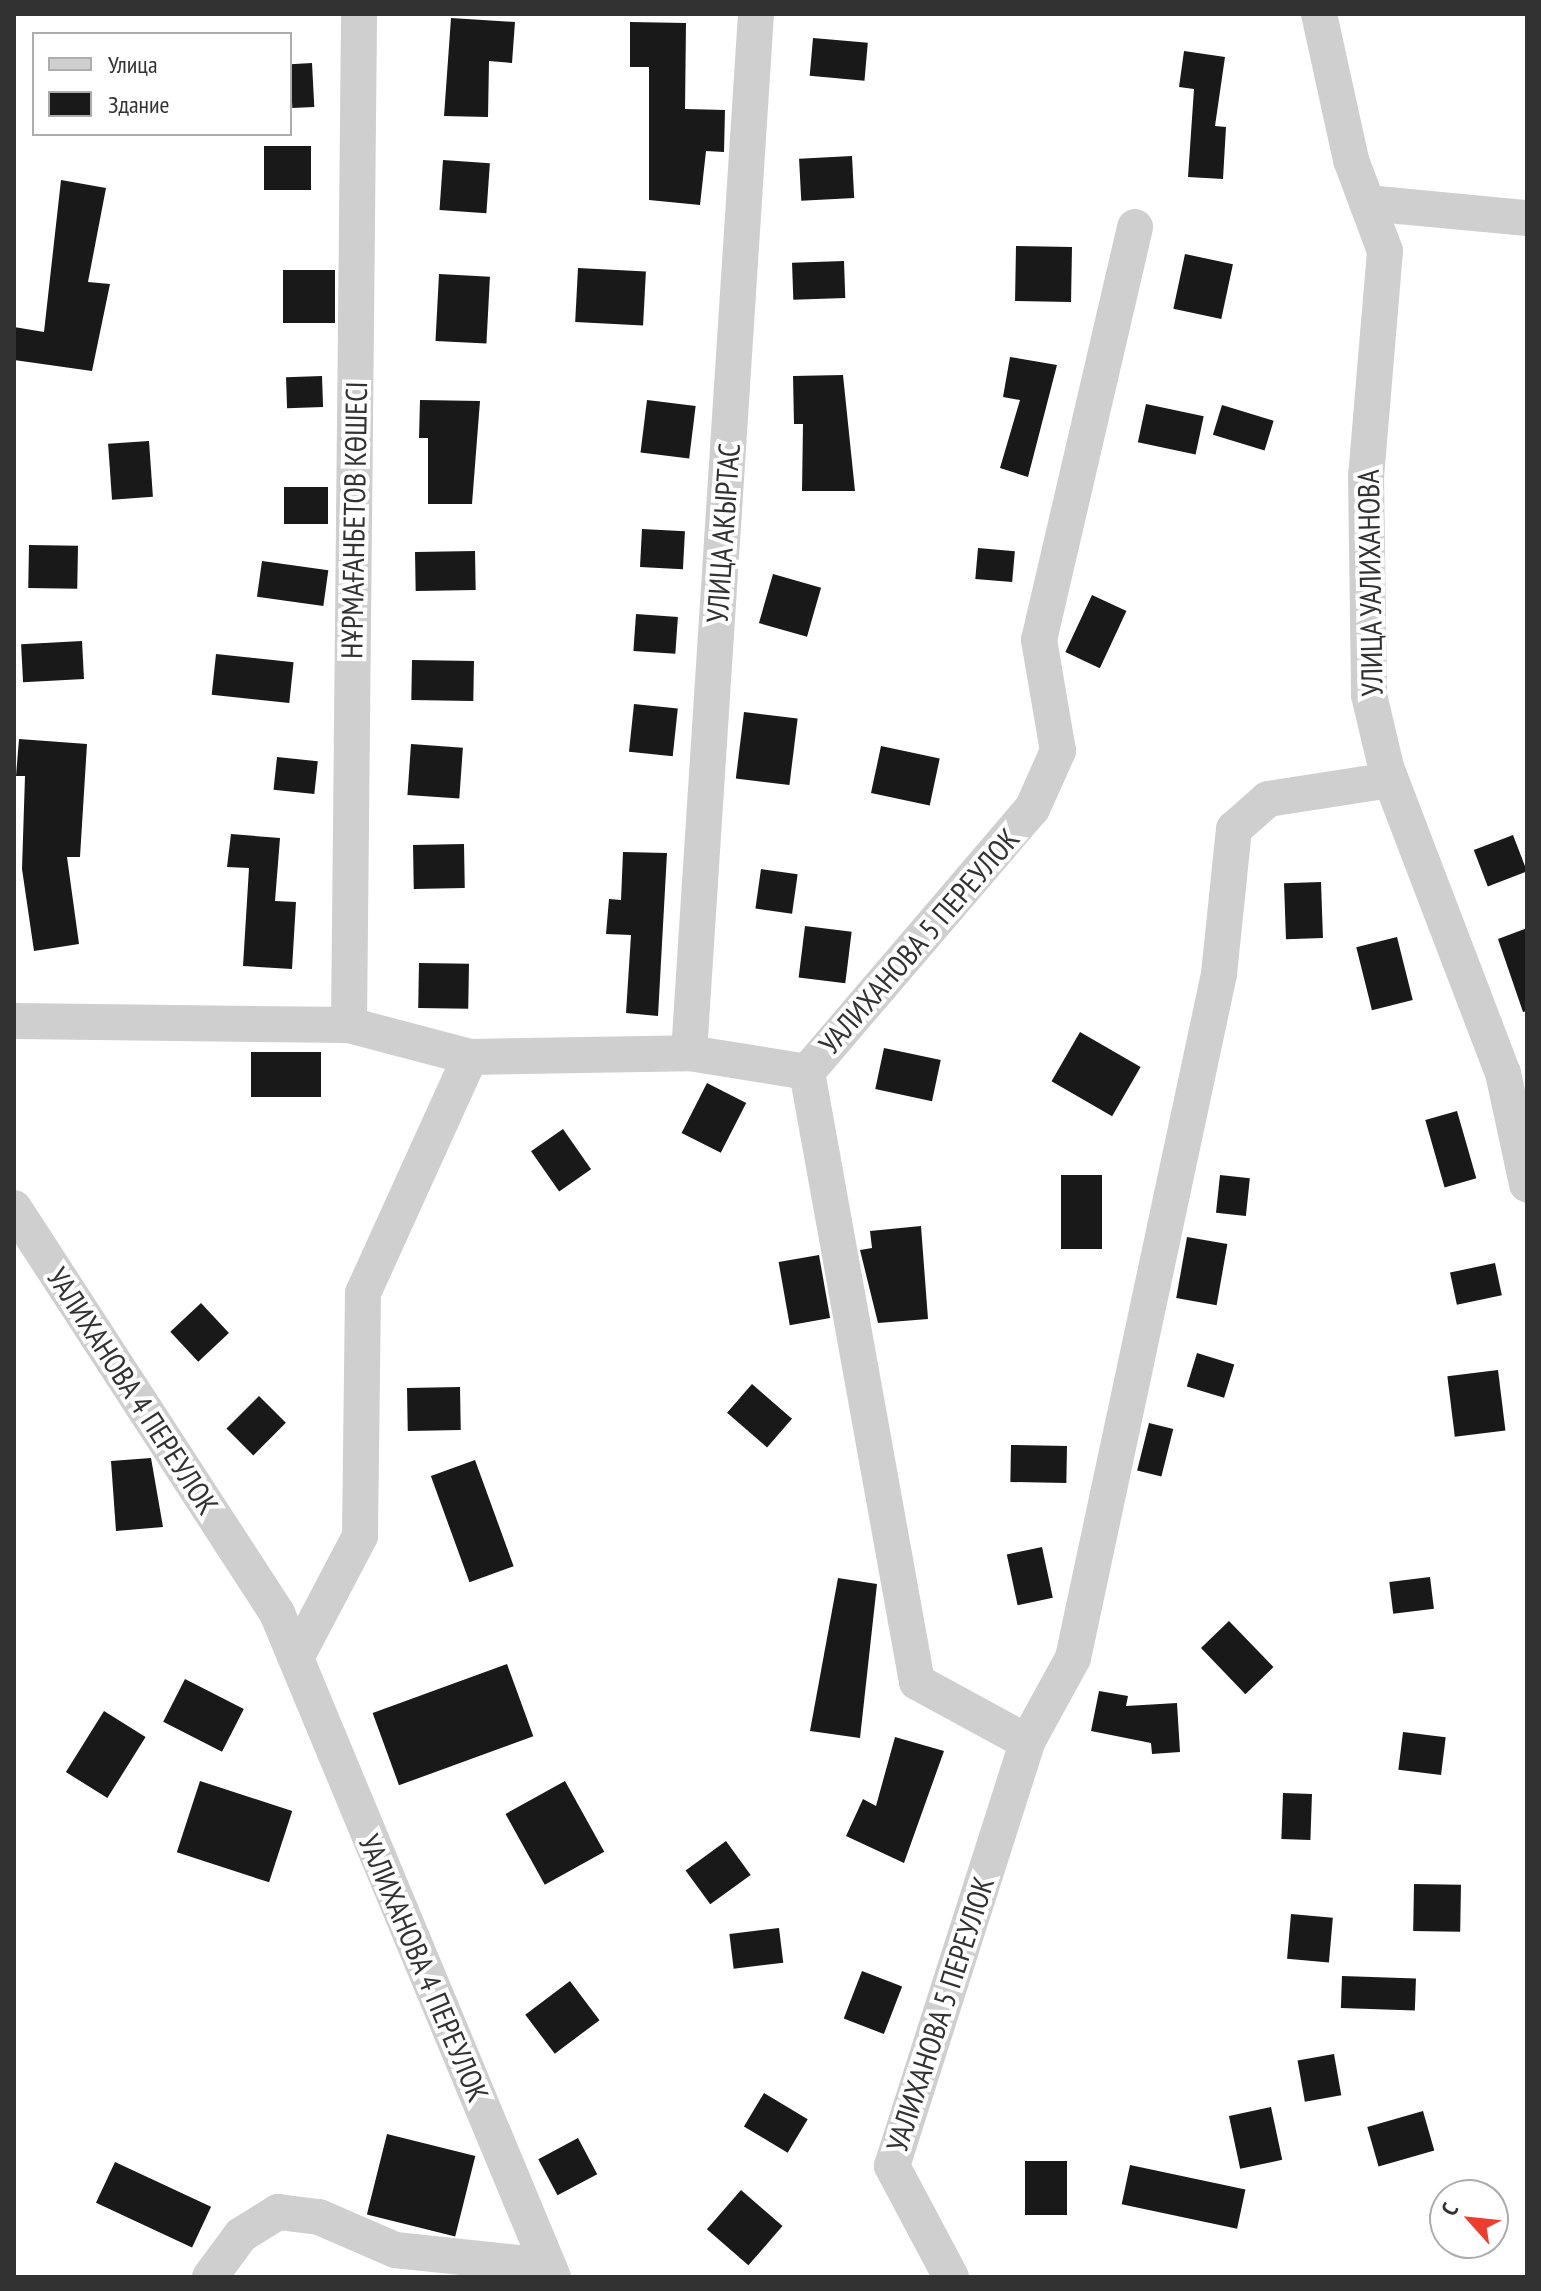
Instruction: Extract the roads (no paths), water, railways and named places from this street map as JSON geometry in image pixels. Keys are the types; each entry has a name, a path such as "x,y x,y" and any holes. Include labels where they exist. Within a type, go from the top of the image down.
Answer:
{"street":[{"name":"НҰРМАҒАНБЕТОВ КӨШЕСІ","path":"349,1025 359,14"},
{"name":"УЛИЦА АКЫРТАС","path":"689,1053 756,14"},
{"name":"УЛИЦА УАЛИХАНОВА","path":"1319,14 1367,203 1385,251 1366,475 1369,695 1391,780 1503,1073 1527,1184"},
{"path":"1367,203 1527,218"},
{"name":"УАЛИХАНОВА 5 ПЕРЕУЛОК","path":"1027,1742 917,1682 807,1072 1032,809 1058,751 1039,640 1135,227"},
{"name":"УАЛИХАНОВА 5 ПЕРЕУЛОК","path":"951,2277 892,2166 1027,1742 1073,1658 1219,974 1234,829 1268,799 1391,780"},
{"path":"14,1021 349,1025 470,1057 689,1053 807,1072"},
{"path":"296,1658 360,1536 363,1293 470,1057"},
{"name":"УАЛИХАНОВА 4 ПЕРЕУЛОК","path":"14,1208 277,1613 550,2271"},
{"path":"210,2277 241,2235 278,2212 319,2217 395,2250 550,2271"}]}
